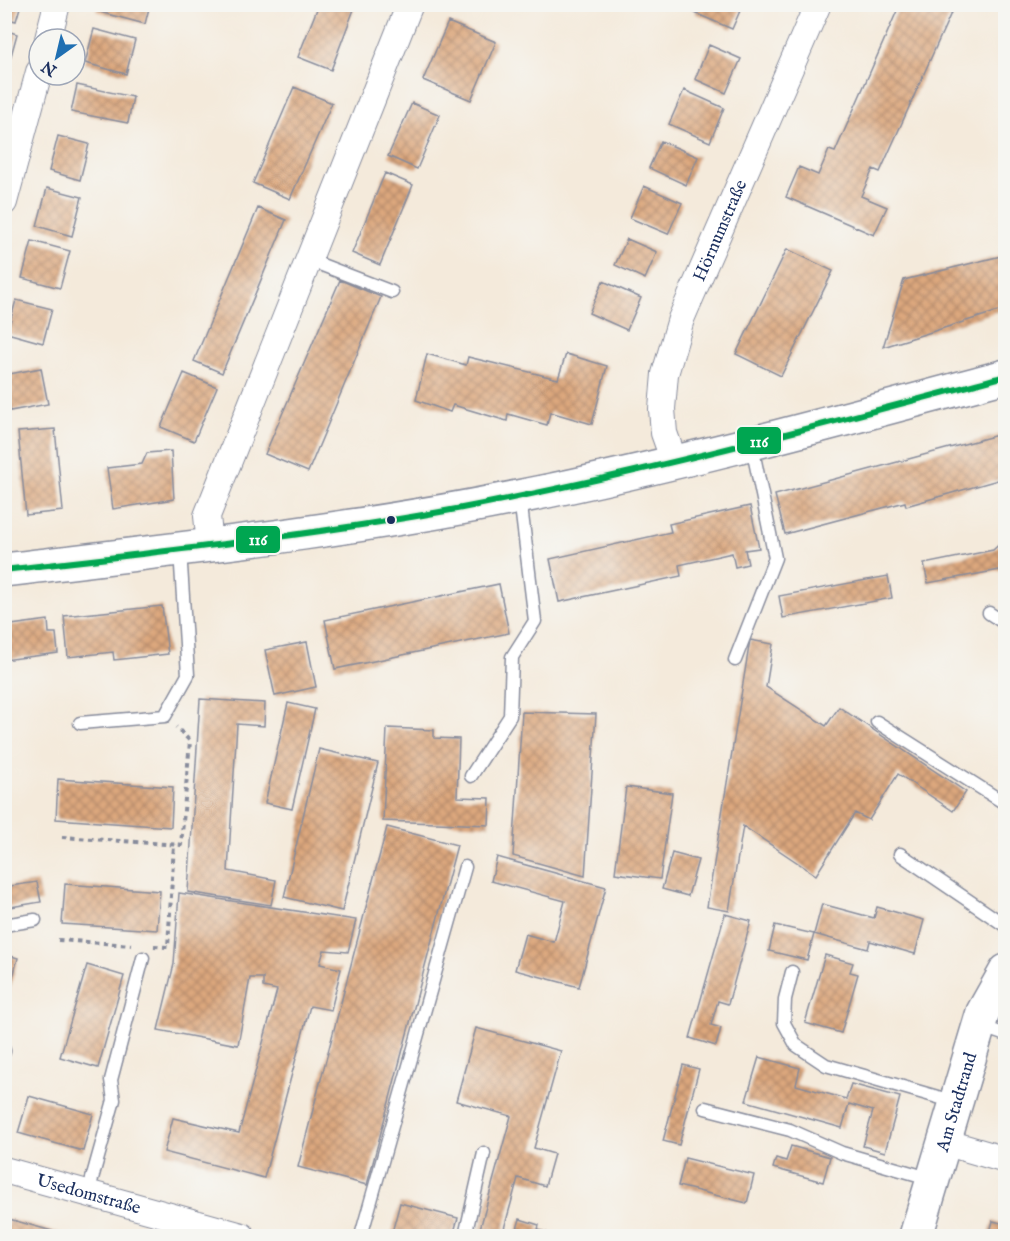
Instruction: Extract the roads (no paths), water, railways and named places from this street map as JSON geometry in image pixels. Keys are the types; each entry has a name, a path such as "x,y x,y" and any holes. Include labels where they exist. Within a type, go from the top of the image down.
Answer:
{"street":[{"path":"51,27 57,4"},
{"path":"195,547 410,4"},
{"name":"Hörnumstraße","path":"675,464 664,433 662,409 665,374 681,319 818,4"},
{"path":"4,202 35,87"},
{"path":"4,570 312,532 520,497 752,445 1005,376"},
{"name":"Am Stadtrand","path":"916,1236 956,1102 992,1031 983,1012 1005,971"},
{"path":"944,1142 1005,1160"},
{"name":"Usedomstraße","path":"4,1170 242,1236"}],"lane":[{"path":"309,260 392,292"},
{"path":"735,660 775,558 752,445"},
{"path":"471,776 510,716 512,657 535,621 520,497"},
{"path":"80,723 165,716 188,675 195,547"},
{"path":"989,613 1005,624"},
{"path":"877,722 1005,804"},
{"path":"900,854 1005,926"},
{"path":"361,1236 465,867"},
{"path":"4,925 35,920"},
{"path":"88,1193 114,1100 111,1080 144,952"},
{"path":"792,972 785,999 784,1023 796,1045 826,1065 956,1102"},
{"path":"705,1108 790,1130 842,1153 933,1179"},
{"path":"465,1236 484,1153"}]}
